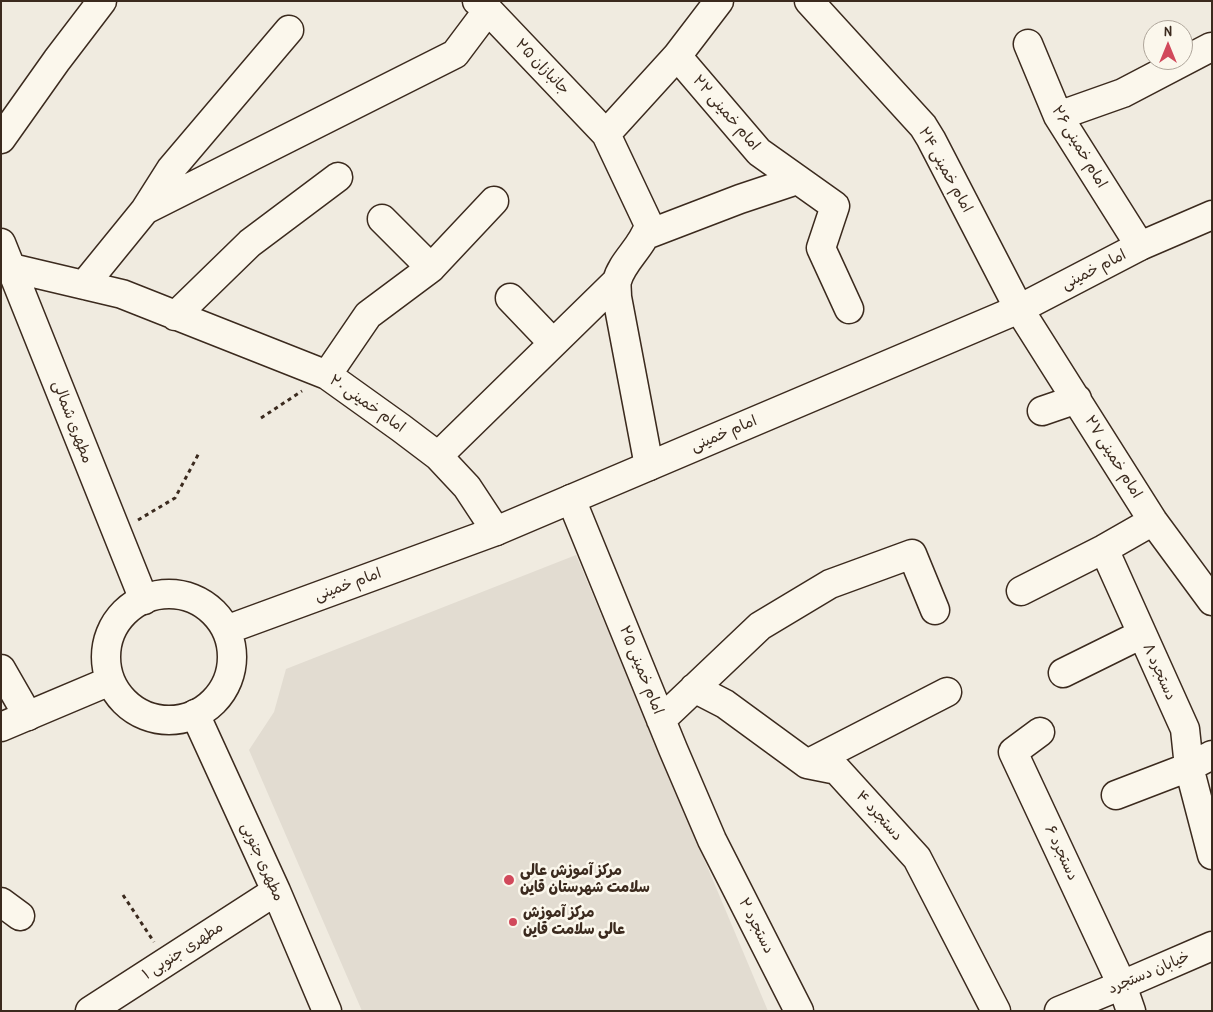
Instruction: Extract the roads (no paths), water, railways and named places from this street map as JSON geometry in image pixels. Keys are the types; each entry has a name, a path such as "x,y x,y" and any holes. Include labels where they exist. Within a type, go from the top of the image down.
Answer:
{"main road":[{"path":"1,139 102,1"},
{"path":"606,134 677,56 719,1"},
{"name":"امام خمینی ۲۴","path":"809,1 923,126 936,147 1019,309"},
{"path":"146,210 455,54 483,6"},
{"name":"جانبازان ۲۵","path":"483,6 606,134 648,225 646,235"},
{"path":"84,284 146,210 171,169 289,30"},
{"name":"امام خمینی ۲۶","path":"1028,44 1058,116 1140,246"},
{"path":"1058,116 1123,93 1211,48"},
{"name":"امام خمینی ۲۲","path":"677,56 759,152 835,206 821,248 849,309"},
{"path":"175,316 250,243 338,177"},
{"path":"438,456 617,281 622,270 646,235 740,199 797,180"},
{"path":"327,375 368,315 431,268 494,201"},
{"name":"امام خمینی","path":"226,630 496,530 571,499 1019,309 1140,246 1212,215"},
{"path":"382,219 431,268"},
{"name":"مطهری شمالی","path":"1,243 7,268 144,600"},
{"name":"امام خمینی ۲۰","path":"7,268 122,294 327,375 438,456 467,487 496,530"},
{"path":"617,281 617,297 649,466"},
{"path":"510,298 553,344"},
{"name":"امام خمینی ۲۷","path":"1019,309 1153,520 1209,592"},
{"path":"1042,411 1077,399"},
{"name":"امام خمینی ۲۵","path":"571,499 712,840"},
{"path":"1021,591 1104,549 1153,520"},
{"name":"دستجرد ۸","path":"1104,549 1200,761 1212,855"},
{"path":"661,720 760,626 830,584 912,554 935,610"},
{"path":"167,594 183,596 198,601 212,611 226,630 232,654 231,671 225,687 215,700 202,711 187,718 170,720 153,718 138,712 124,702 110,681 106,657 108,641 114,626 124,613 136,603 151,596 167,594"},
{"path":"1063,673 1142,634"},
{"path":"1,669 28,716"},
{"path":"1,727 110,681"},
{"name":"دستجرد ۴","path":"694,688 725,704 807,764 837,770 917,858 996,1011"},
{"path":"807,764 947,692"},
{"name":"مطهری جنوبی","path":"195,714 276,891 327,1011"},
{"name":"دستجرد ۶","path":"1040,732 1014,752 1122,985"},
{"path":"1116,796 1200,761"},
{"name":"دستجرد ۲","path":"712,840 799,1011"},
{"name":"مطهری جنوبی ۱","path":"90,1011 276,891"},
{"name":"خیابان دستجرد","path":"1059,1011 1212,946"},
{"path":"1122,985 1131,1011"}],"place":[{"name":"مرکز آموزش عالی سلامت شهرستان قاین","path":"509,880"},
{"name":"مرکز آموزش عالی سلامت قاین","path":"513,922"}]}
